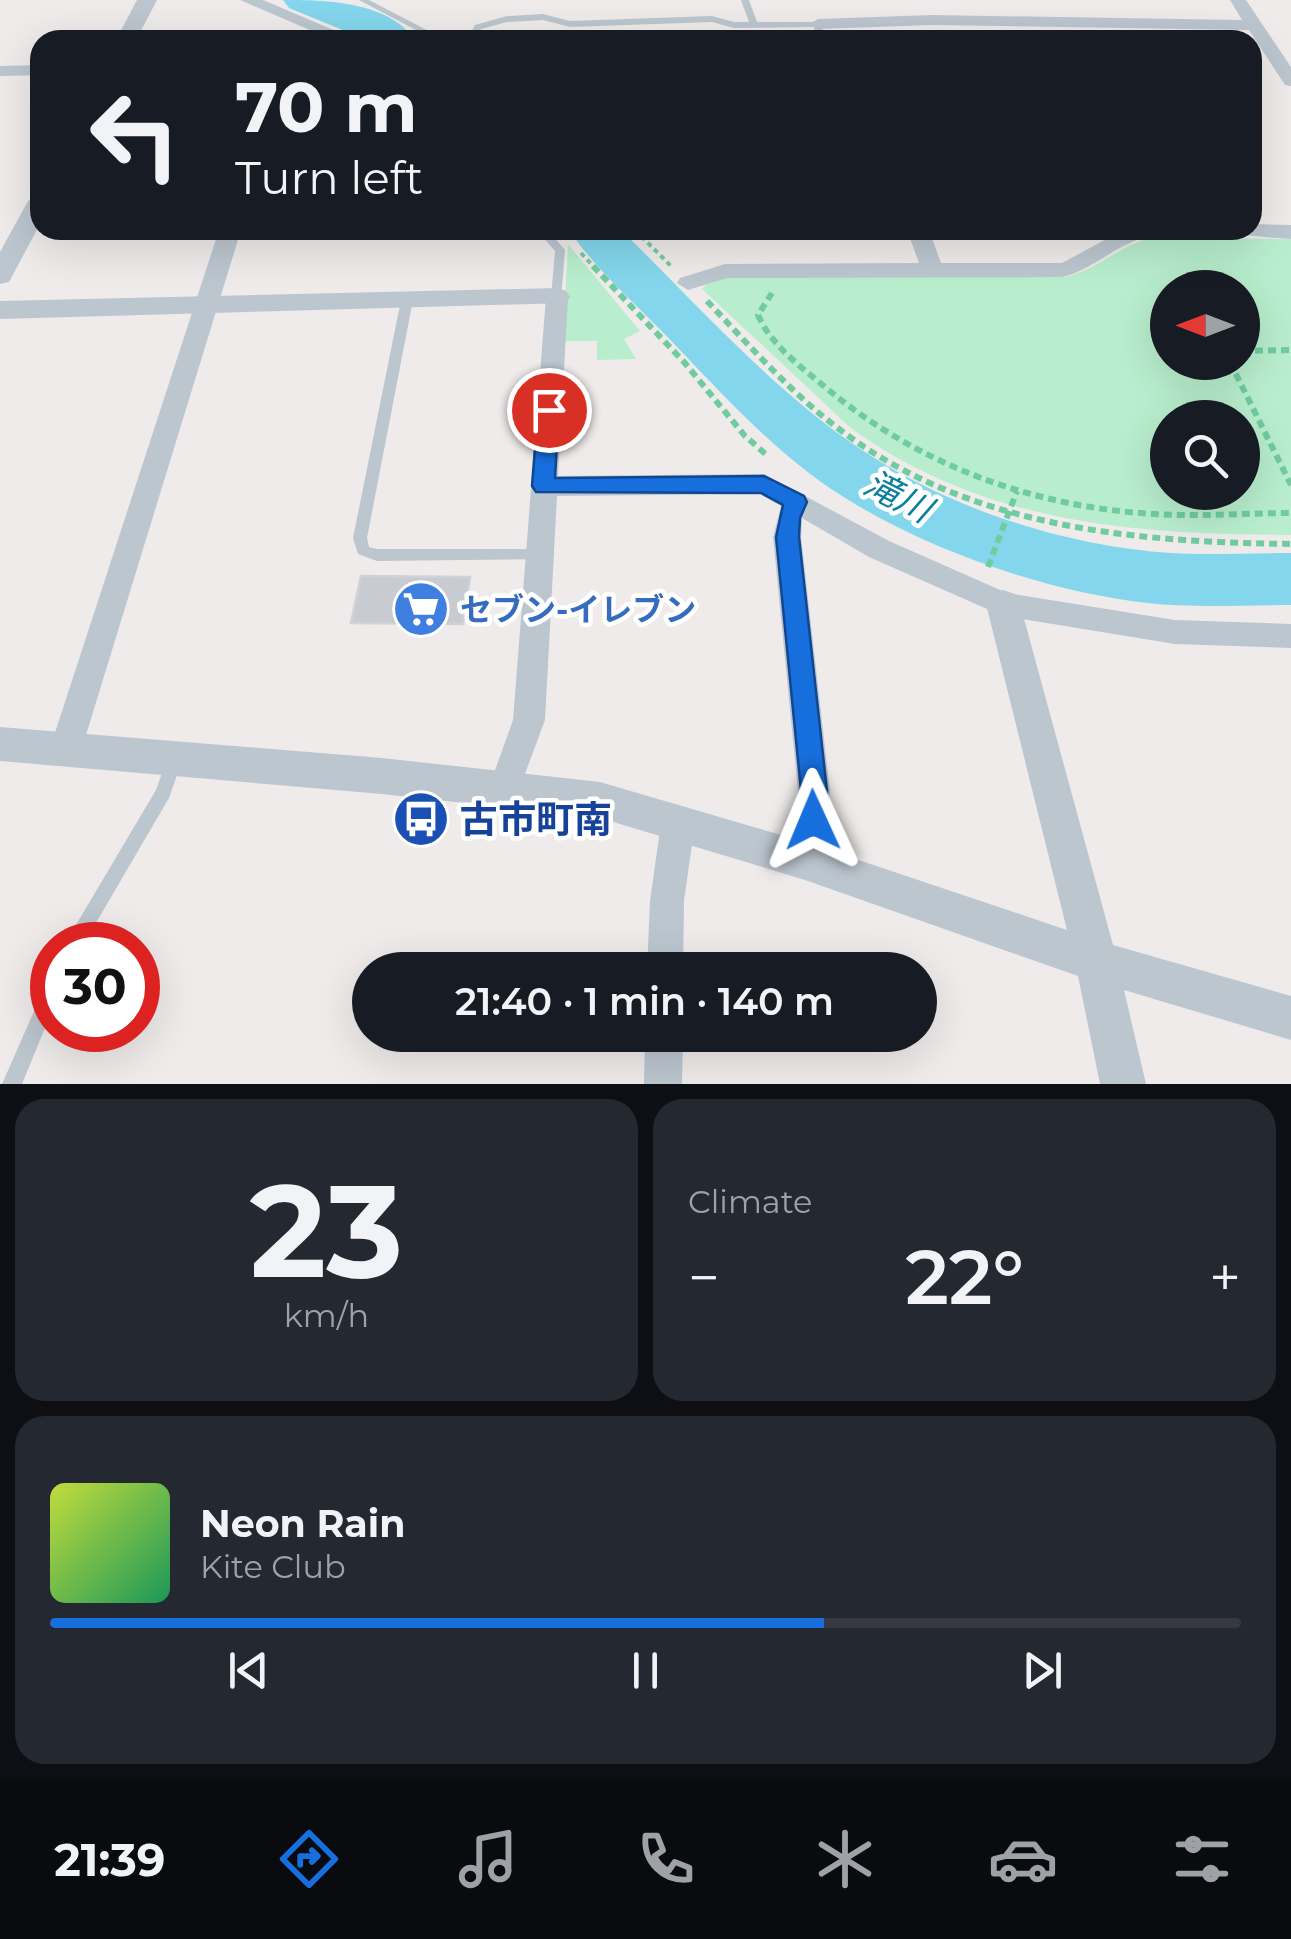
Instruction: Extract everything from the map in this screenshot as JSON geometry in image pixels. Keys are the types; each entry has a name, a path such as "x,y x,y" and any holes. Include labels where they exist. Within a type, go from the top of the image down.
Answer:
{"street":[{"path":"132,30 148,0"},
{"path":"248,0 323,30"},
{"path":"1238,0 1257,30"},
{"path":"839,30 932,20 1254,25"},
{"path":"932,20 936,30"},
{"path":"1262,37 1291,81"},
{"path":"0,71 30,70"},
{"path":"0,276 30,220"},
{"path":"1262,232 1291,232"},
{"path":"66,748 227,240"},
{"path":"922,240 932,269"},
{"path":"688,283 725,270 1076,268 1113,240"},
{"path":"0,310 557,297 529,720 505,787"},
{"path":"543,486 764,484 879,549 995,589 1175,632 1291,636"},
{"path":"796,502 788,518 787,537 814,791 805,861"},
{"path":"995,589 1096,961 1123,1084"},
{"path":"0,744 505,787 600,800 805,861 1096,961 1291,1018"},
{"path":"666,952 667,901 678,823"},
{"path":"663,1084 664,1052"}],"lane":[{"path":"364,0 424,30"},
{"path":"382,7 395,0"},
{"path":"745,0 754,25"},
{"path":"477,30 506,15 543,17 570,24 712,19 801,30"},
{"path":"551,240 560,250 557,297"},
{"path":"407,300 360,538 363,550 377,555 538,555"},
{"path":"87,922 163,793 176,757"},
{"path":"12,1084 30,1042"}],"path":[{"path":"645,240 796,391 860,444 916,475 1008,513 1062,528 1144,540 1291,544"},
{"path":"570,241 684,362 745,436 774,461"},
{"path":"784,287 763,302 758,314 762,330 857,416 970,476 1081,505 1151,514 1291,513"},
{"path":"1260,351 1291,350"},
{"path":"1239,380 1291,485"},
{"path":"995,589 1008,513 1017,491"},
{"path":"973,567 995,589"}],"green space":[{"path":"1291,239 1291,535 1121,527 1013,506 961,488 909,464 852,429 702,289 710,280 727,276 1064,277 1144,240"},
{"path":"568,244 640,331 624,339 636,359 597,360 597,341 563,341"}],"building":[{"path":"361,576 470,577 463,624 351,623"}],"waterway":[{"name":"滝川","path":"302,0 378,30"},
{"name":"滝川","path":"603,240 811,443 843,467 920,510 1006,544 1091,568 1171,579 1291,579"}],"place":[{"name":"セブン-イレブン","path":"421,609"},
{"name":"古市町南","path":"421,819"}],"route":[{"path":"549,410 543,486 764,484 796,502 788,518 787,537 814,791 813,820"}]}
